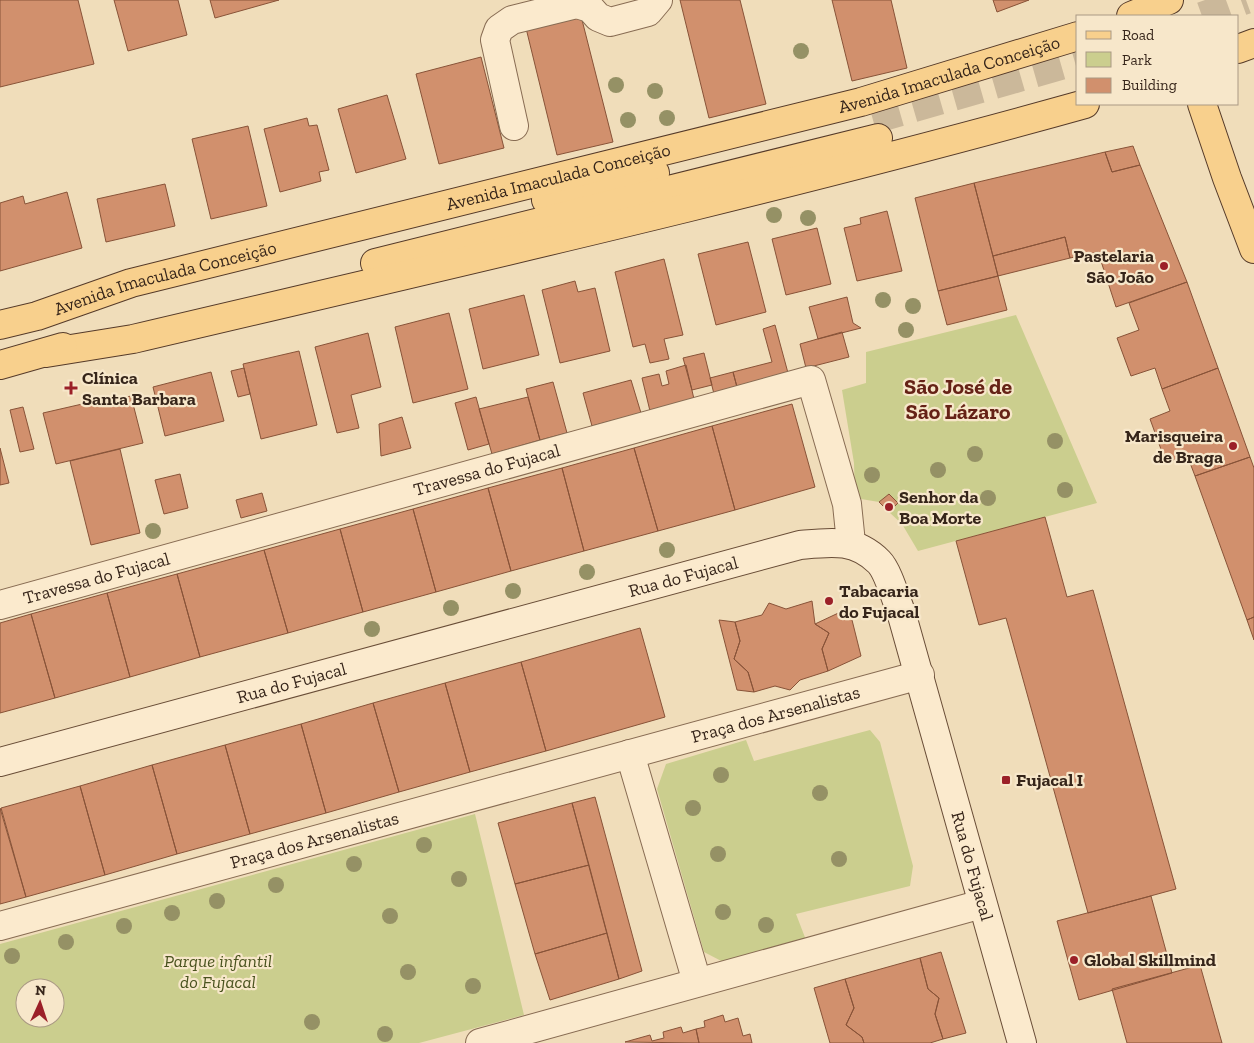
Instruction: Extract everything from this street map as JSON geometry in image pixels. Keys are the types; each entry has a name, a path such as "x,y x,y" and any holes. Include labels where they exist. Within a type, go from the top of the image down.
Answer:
{"main road":[{"path":"1133,15 1166,5"},
{"name":"Avenida Imaculada Conceição","path":"37,316 131,283 861,102 1076,37"},
{"path":"1239,49 1254,43"},
{"name":"Avenida Imaculada Conceição","path":"46,353 133,339 751,193 926,148 1081,105"},
{"path":"1202,105 1226,178 1254,249"},
{"name":"Avenida Imaculada Conceição","path":"0,325 37,316 127,302 876,129 138,321 46,353 0,365"}],"street":[{"path":"514,126 495,40 499,29 512,20 577,4 590,8 598,17 610,22 648,12 658,0"},
{"name":"Travessa do Fujacal","path":"0,605 811,380 847,504 851,544"},
{"name":"Rua do Fujacal","path":"0,762 800,545 832,542 851,544 880,563 901,612 920,674 982,904 1022,1043"},
{"name":"Praça dos Arsenalistas","path":"0,926 920,674"},
{"path":"630,754 697,982"},
{"path":"480,1043 982,904"}],"green space":[{"path":"1016,315 1097,503 918,551 902,524 889,512 898,503 889,494 879,502 855,498 854,463 842,390 866,383 866,352"},
{"path":"870,730 880,742 913,866 910,886 796,914 806,940 729,965 704,952 657,789 666,764 746,740 754,761"},
{"name":"Parque infantil do Fujacal","path":"475,814 524,1015 419,1043 0,1043 0,944"}],"building":[{"path":"0,0 78,0 94,64 0,87"},
{"path":"114,0 178,0 187,35 128,51"},
{"path":"210,0 279,0 215,18"},
{"path":"680,0 740,0 766,104 709,118"},
{"path":"832,0 891,0 907,68 852,81"},
{"path":"993,0 1029,0 997,12"},
{"path":"580,12 613,142 557,155 525,24"},
{"path":"481,57 504,148 439,164 416,74"},
{"path":"387,95 406,159 356,173 338,109"},
{"path":"307,118 309,126 317,125 329,170 319,172 321,181 280,192 264,129"},
{"path":"248,126 267,206 211,219 192,139"},
{"path":"1133,146 1140,165 1112,172 1105,152"},
{"path":"1105,152 1112,172 1140,165 1187,282 1116,307 1098,252 1070,258 1065,237 993,256 974,183"},
{"path":"974,183 998,276 938,291 915,198"},
{"path":"165,184 175,226 106,242 97,199"},
{"path":"67,192 82,248 0,271 0,203 23,196 25,204"},
{"path":"887,211 902,271 857,281 844,228 861,224 860,218"},
{"path":"817,228 831,284 786,295 772,239"},
{"path":"1065,237 1070,258 998,276 993,256"},
{"path":"748,242 766,312 716,325 698,254"},
{"path":"664,259 683,335 664,339 669,359 650,363 645,344 633,347 615,272"},
{"path":"998,276 1007,310 947,325 938,291"},
{"path":"575,281 578,292 595,288 610,351 560,363 542,290"},
{"path":"1187,282 1218,368 1162,389 1155,368 1131,376 1117,338 1139,330 1129,303"},
{"path":"524,295 539,355 483,369 469,309"},
{"path":"847,297 853,323 861,328 818,339 809,307"},
{"path":"449,313 468,389 413,403 395,327"},
{"path":"775,325 788,373 737,387 733,372 772,362 763,329"},
{"path":"842,332 849,357 806,368 800,344"},
{"path":"368,333 381,387 351,395 359,428 337,433 315,347"},
{"path":"299,351 317,425 261,439 243,364"},
{"path":"704,353 712,385 692,390 683,358"},
{"path":"686,365 694,399 650,411 642,378 659,374 662,386 669,384 666,371"},
{"path":"244,368 250,394 238,397 231,371"},
{"path":"1218,368 1250,457 1195,476 1187,455 1166,463 1150,419 1170,411 1162,389"},
{"path":"211,372 224,421 165,436 153,387"},
{"path":"733,372 737,387 714,394 710,378"},
{"path":"631,380 641,413 592,426 583,393"},
{"path":"553,382 567,433 540,440 526,389"},
{"path":"131,396 143,443 56,464 43,413 104,399 105,402"},
{"path":"476,397 489,444 468,450 455,403"},
{"path":"528,397 540,440 492,454 479,409"},
{"path":"792,404 815,487 735,510 712,426"},
{"path":"23,407 34,449 20,452 10,410"},
{"path":"402,417 411,448 381,456 379,424"},
{"path":"712,426 735,510 658,531 634,448"},
{"path":"0,448 9,483 0,485"},
{"path":"634,448 658,531 584,551 562,468"},
{"path":"120,449 140,533 91,545 70,461"},
{"path":"1250,457 1254,468 1254,617 1247,620 1195,476"},
{"path":"562,468 584,551 511,571 488,488"},
{"path":"180,474 188,508 164,514 155,480"},
{"path":"488,488 511,571 436,592 413,509"},
{"path":"262,493 267,511 241,518 236,500"},
{"name":"Senhor da Boa Morte","path":"889,494 898,503 889,512 879,502"},
{"path":"413,509 436,592 363,612 340,529"},
{"path":"1045,517 1067,597 1093,590 1176,889 1088,913 1006,618 979,625 956,541"},
{"path":"340,529 363,612 288,633 264,550"},
{"path":"264,550 288,633 200,657 177,574"},
{"path":"177,574 200,657 130,677 107,593"},
{"path":"107,593 130,677 55,698 31,614"},
{"path":"812,601 815,624 829,633 822,649 828,671 800,680 790,690 775,686 754,692 748,672 734,659 740,641 735,622 762,615 769,603 786,609"},
{"path":"849,608 861,656 828,671 822,649 829,633 815,624"},
{"path":"31,614 55,698 0,713 0,623"},
{"path":"1254,617 1254,640 1247,620"},
{"path":"719,620 735,622 740,641 734,659 748,672 754,692 737,690"},
{"path":"640,628 665,717 546,751 521,662"},
{"path":"521,662 546,751 470,772 445,683"},
{"path":"445,683 470,772 399,792 373,703"},
{"path":"373,703 399,792 326,813 301,724"},
{"path":"301,724 326,813 250,834 225,745"},
{"path":"225,745 250,834 177,854 152,765"},
{"path":"152,765 177,854 105,875 80,786"},
{"path":"80,786 105,875 26,897 1,808"},
{"path":"595,797 642,971 619,979 572,803"},
{"path":"572,803 589,865 515,884 498,823"},
{"path":"0,808 26,897 0,904"},
{"path":"589,865 607,933 535,954 515,884"},
{"path":"1151,896 1172,973 1079,1000 1057,921"},
{"path":"607,933 619,979 550,1000 535,954"},
{"path":"941,952 966,1033 943,1039 935,1014 939,998 928,989 920,958"},
{"path":"920,958 928,989 939,998 935,1014 943,1039 930,1043 864,1043 862,1037 846,1025 854,1008 845,979"},
{"path":"1200,965 1222,1043 1127,1043 1112,989"},
{"path":"845,979 854,1008 846,1025 862,1037 864,1043 830,1043 814,988"},
{"path":"723,1015 725,1022 738,1018 743,1036 750,1034 752,1043 699,1043 696,1029 705,1027 704,1021"},
{"path":"681,1027 683,1033 696,1029 699,1043 625,1042 650,1035 652,1041 664,1038 663,1032"}],"tunnel":[{"path":"1205,15 1246,0"},
{"path":"873,120 1076,62"}],"place":[{"name":"Pastelaria São João","path":"1164,266"},
{"name":"Clínica Santa Barbara","path":"71,388"},
{"name":"Marisqueira de Braga","path":"1233,446"},
{"name":"Senhor da Boa Morte","path":"889,507"},
{"name":"Tabacaria do Fujacal","path":"829,601"},
{"name":"Fujacal I","path":"1006,780"},
{"name":"Global Skillmind","path":"1074,960"}],"district":[{"name":"São José de São Lázaro","path":"958,398"}]}
